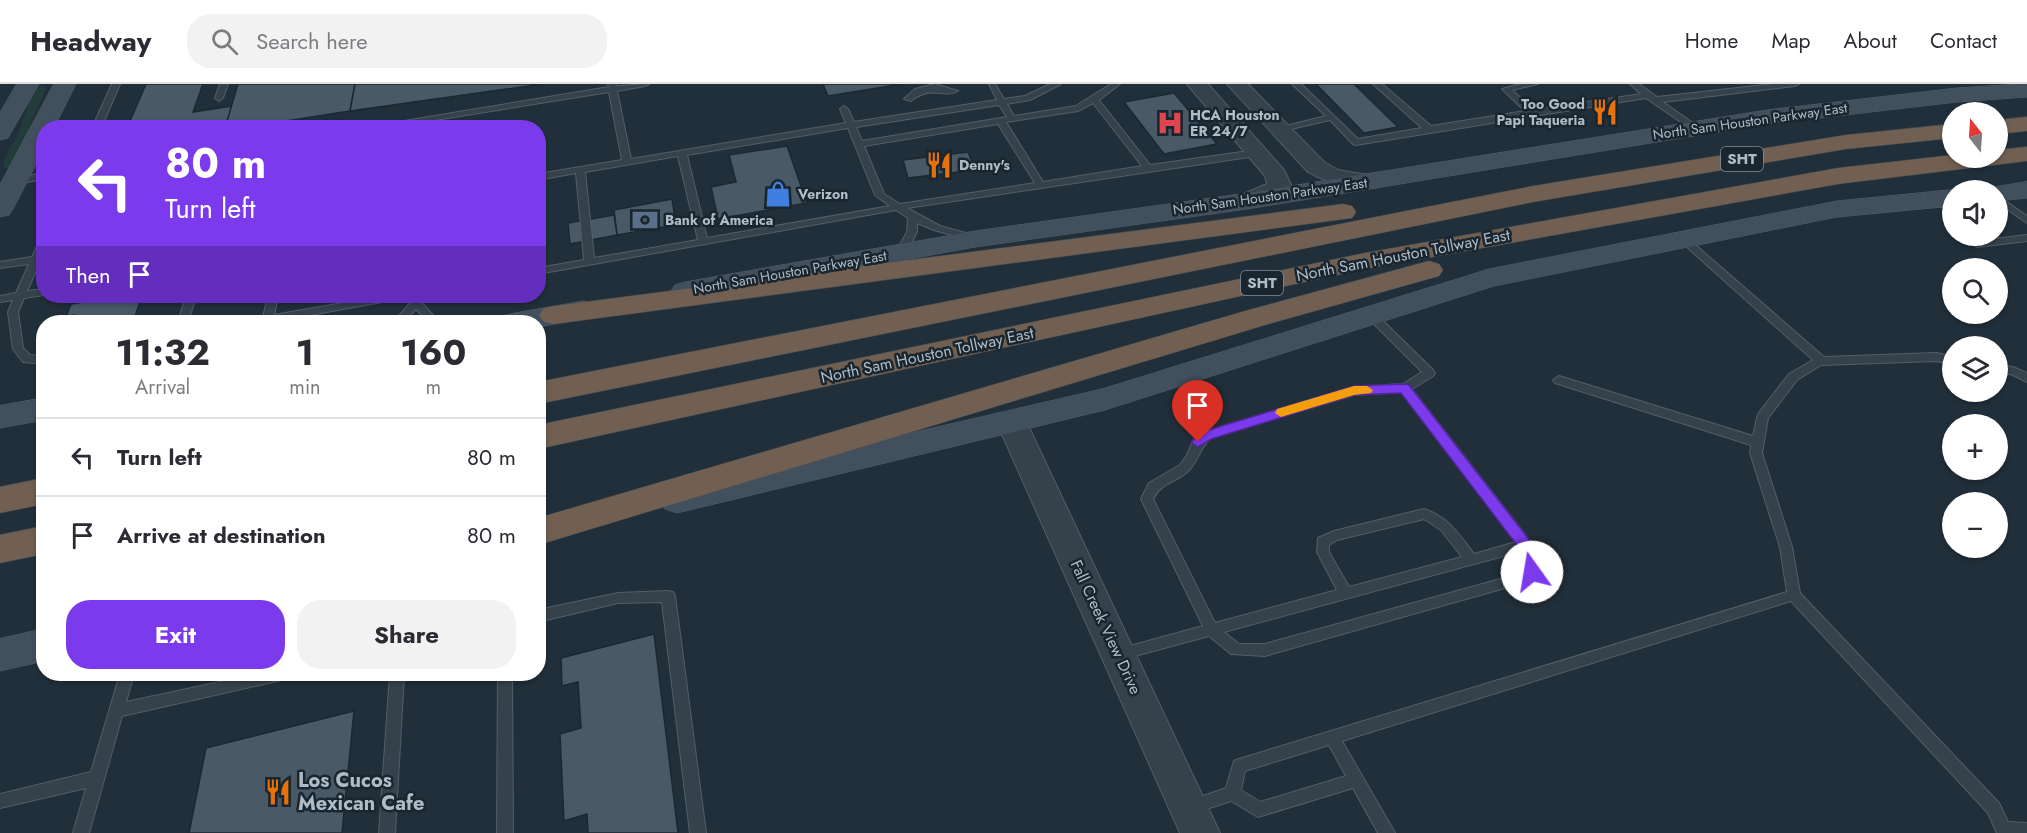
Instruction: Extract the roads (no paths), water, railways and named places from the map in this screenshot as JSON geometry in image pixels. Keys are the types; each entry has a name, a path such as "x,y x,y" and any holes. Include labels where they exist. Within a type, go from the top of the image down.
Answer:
{"highway":[{"path":"2008,126 2027,124"},
{"name":"North Sam Houston Tollway East","path":"546,391 1533,194 1846,142 1942,132"},
{"path":"2008,156 2027,154"},
{"name":"North Sam Houston Tollway East","path":"546,435 1360,262 1839,176 1942,164"},
{"path":"546,530 1387,280 1794,192 1839,176"},
{"path":"554,315 1416,202 1533,194"},
{"path":"1,500 36,493"},
{"path":"0,549 36,542"}],"main road":[{"path":"0,133 28,84"},
{"path":"44,120 65,84"},
{"name":"North Sam Houston Parkway East","path":"546,316 975,239 1371,182 1694,128 1767,117 1957,95 2027,90"},
{"path":"0,209 7,182 36,133"},
{"path":"2008,192 2027,190"},
{"path":"546,530 1105,399 1489,278 1837,209 1942,199"},
{"path":"0,415 36,411"},
{"path":"0,430 36,412"},
{"path":"0,655 36,647"}],"street":[{"path":"1197,84 1276,175 1280,187 1247,201"},
{"path":"1237,84 1316,166 1332,176 1371,182"},
{"name":"Fall Creek View Drive","path":"1011,421 1195,820"}],"lane":[{"path":"100,120 116,84"},
{"path":"219,98 224,84"},
{"path":"443,120 612,87 645,84"},
{"path":"546,176 1027,98 1057,84"},
{"path":"859,144 1078,108 1116,84"},
{"path":"1296,84 1356,142 1532,113 1795,84"},
{"path":"1377,84 1429,129"},
{"path":"1532,113 1506,88 1534,84"},
{"path":"1634,84 1694,128"},
{"path":"992,85 1012,119"},
{"path":"908,99 917,88 925,86 954,91"},
{"path":"612,87 627,162"},
{"path":"1094,99 1149,168"},
{"path":"844,109 880,195 937,228 975,239"},
{"path":"1281,130 1332,117"},
{"path":"1001,121 1040,184"},
{"path":"681,153 703,242"},
{"path":"546,270 898,207 1256,153"},
{"path":"580,170 589,262"},
{"path":"7,182 36,177"},
{"path":"2008,206 2027,220"},
{"path":"901,252 912,232 913,216"},
{"path":"1682,238 1820,361"},
{"path":"2008,240 2027,238"},
{"path":"0,265 36,259"},
{"path":"36,265 13,312 18,350 27,359 36,360"},
{"path":"0,299 36,293"},
{"path":"295,315 361,303"},
{"path":"419,303 429,315"},
{"path":"1371,315 1429,373 1405,388 1354,391 1207,435 1198,442 1192,457 1184,468 1153,486 1147,499 1212,630 1236,650 1265,650 1519,579 1532,572 1535,563 1525,545 1405,388"},
{"path":"1942,358 1820,361 1794,377 1762,417 1755,453 1786,547 1794,595 1994,808 2004,831 2027,831"},
{"path":"2008,370 2027,378"},
{"path":"1558,380 1757,442"},
{"path":"1346,593 1323,552 1323,542 1334,536 1424,514 1436,517 1448,527 1471,560"},
{"path":"1118,655 1525,545"},
{"path":"1195,820 1233,794 1239,766 1794,595"},
{"path":"546,614 618,598 668,596 698,833"},
{"path":"81,833 125,681"},
{"path":"116,711 251,681"},
{"path":"387,833 397,681"},
{"path":"505,681 505,833"},
{"path":"1332,737 1387,833"},
{"path":"0,801 98,778"},
{"path":"1233,794 1258,810 1356,780"}],"place":[{"name":"Too Good Papi Taqueria","path":"1605,112"},
{"name":"HCA Houston ER 24/7","path":"1170,123"},
{"name":"Denny's","path":"939,165"},
{"name":"Verizon","path":"778,194"},
{"name":"Bank of America","path":"645,220"},
{"name":"Los Cucos Mexican Cafe","path":"278,792"}]}
